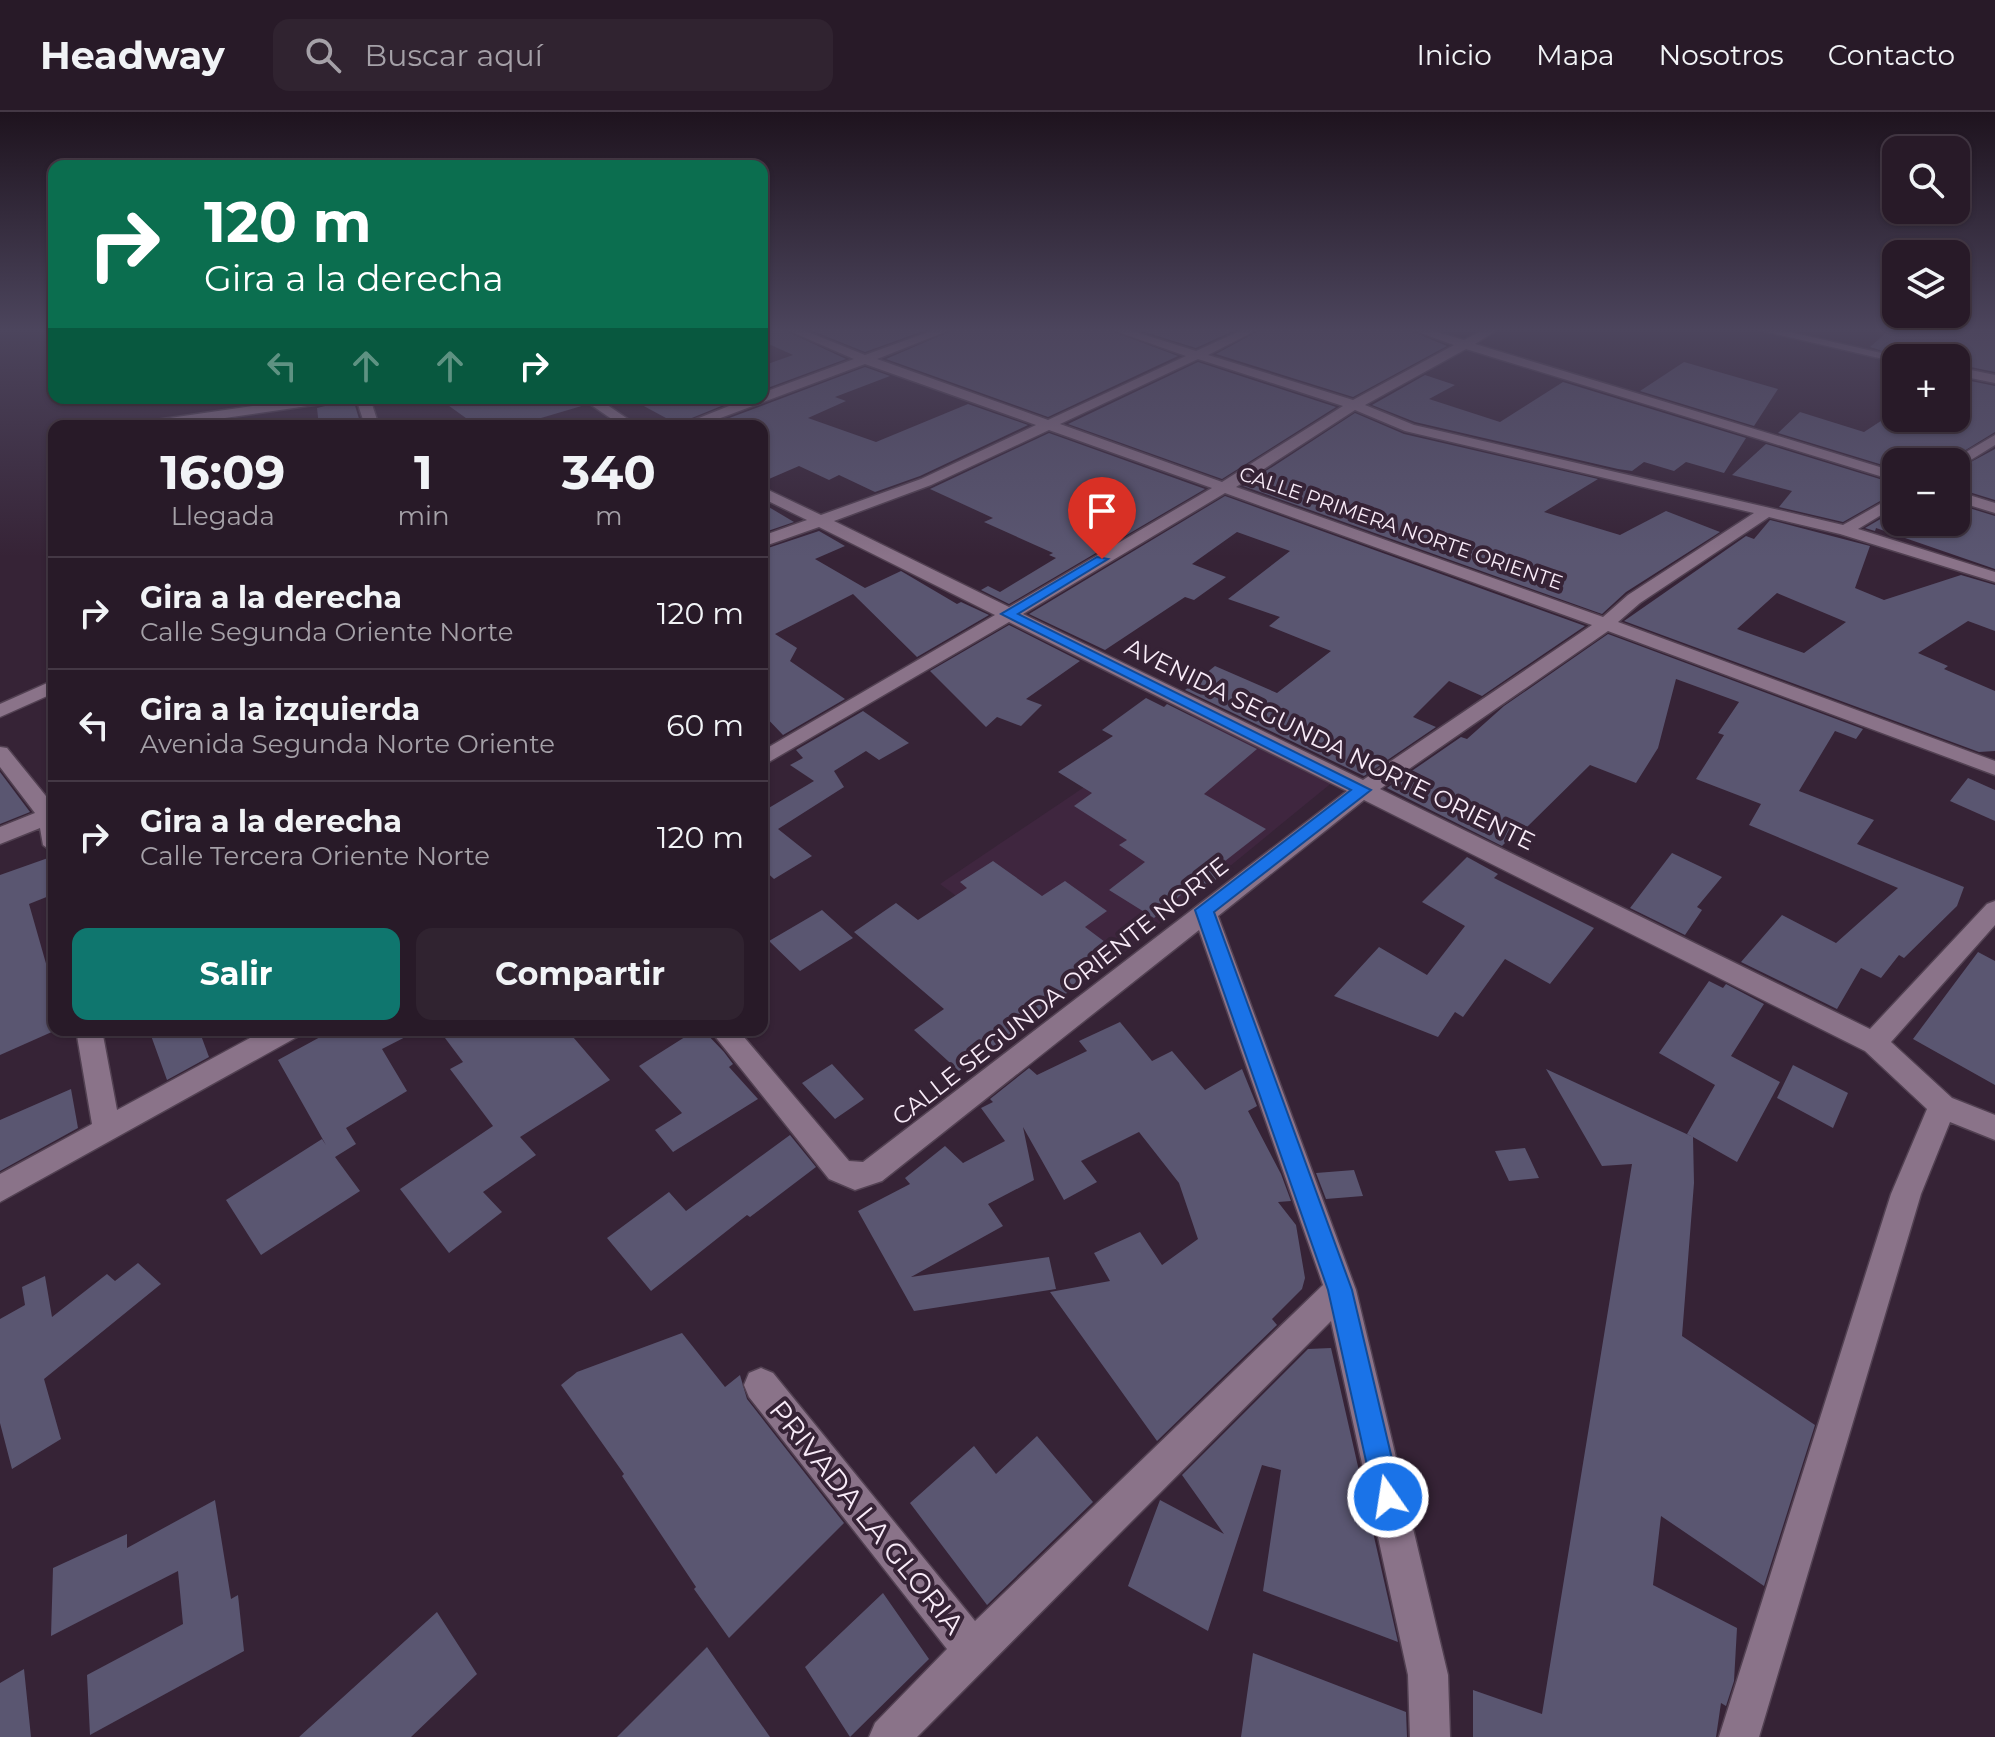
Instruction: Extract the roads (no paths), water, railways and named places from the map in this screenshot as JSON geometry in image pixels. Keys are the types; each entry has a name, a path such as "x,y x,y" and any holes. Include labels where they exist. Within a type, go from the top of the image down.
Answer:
{"street":[{"path":"183,420 281,406"},
{"path":"600,406 622,420"},
{"path":"702,420 741,406"},
{"name":"CALLE PRIMERA NORTE ORIENTE","path":"998,406 1606,624 1995,768"},
{"path":"768,540 926,482 1090,406"},
{"path":"768,756 1223,488 1353,406"},
{"path":"1356,406 1410,428 1845,530 1995,577"},
{"path":"1667,406 1882,473"},
{"path":"1970,454 1995,439"},
{"name":"AVENIDA SEGUNDA NORTE ORIENTE","path":"768,495 1874,1043 1942,1106"},
{"path":"1970,500 1995,508"},
{"path":"1845,530 1882,508"},
{"name":"CALLE SEGUNDA ORIENTE NORTE","path":"728,1036 839,1170 855,1177 872,1172 1204,910 1363,790 1606,624 1634,599 1766,512"},
{"path":"0,711 48,689"},
{"path":"0,753 48,810"},
{"path":"0,836 48,815"},
{"path":"1204,910 1340,1290 1428,1675 1430,1737"},
{"path":"1874,1043 1995,910"},
{"path":"90,1036 107,1130"},
{"path":"0,1189 277,1036"},
{"path":"1739,1737 1906,1194 1942,1106 1995,1128"},
{"path":"889,1737 973,1650 1340,1290"},
{"name":"PRIVADA LA GLORIA","path":"761,1385 973,1650"}]}
